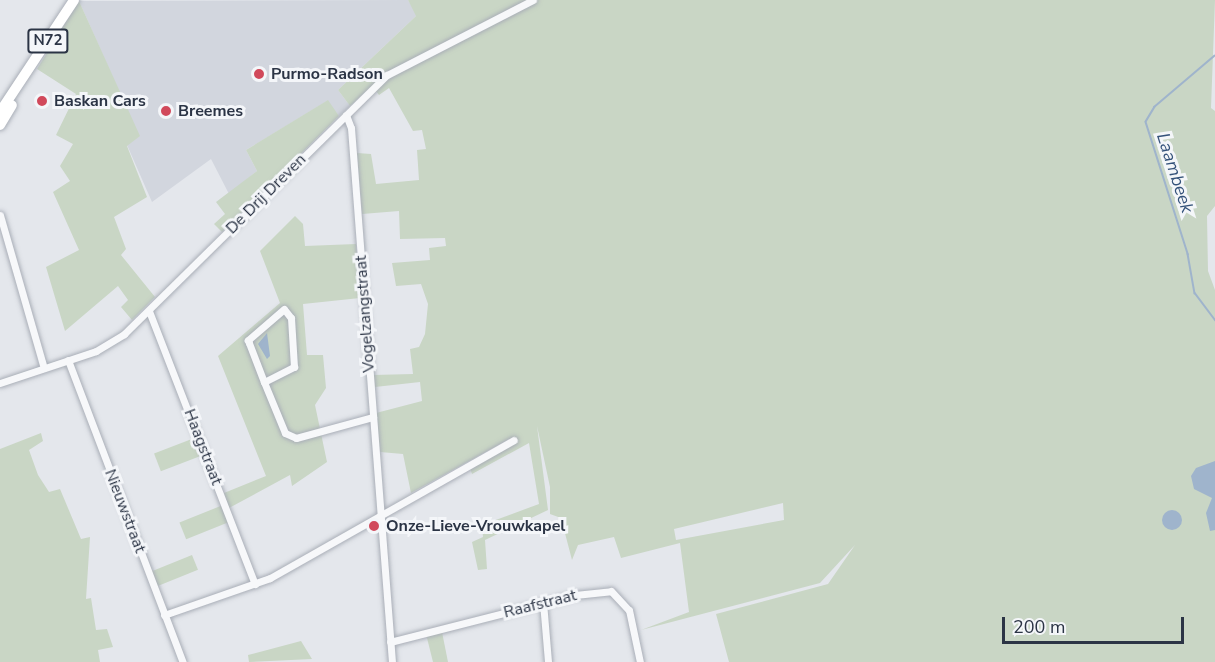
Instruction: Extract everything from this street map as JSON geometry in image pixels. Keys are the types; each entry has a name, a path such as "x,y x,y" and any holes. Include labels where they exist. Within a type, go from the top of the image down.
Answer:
{"main road":[{"name":"N72","path":"0,125 22,83 74,0"},
{"name":"N72","path":"0,112 22,83"}],"street":[{"name":"De Drij Dreven","path":"0,383 110,345 149,311 393,71 533,0"},
{"name":"Vogelzangstraat","path":"346,115 351,128 392,662"},
{"path":"0,215 44,368"},
{"path":"264,382 294,367 291,318 284,309 249,337 264,382 291,438 373,417"},
{"name":"Haagstraat","path":"149,311 255,584"},
{"name":"Nieuwstraat","path":"68,360 183,662"},
{"path":"164,615 255,584 514,440"},
{"name":"Raafstraat","path":"390,642 543,602 597,591 621,595 640,662"},
{"path":"543,602 548,662"}],"shaded area":[{"path":"408,0 417,15 338,90 350,106 339,116 327,101 246,150 257,171 229,194 211,159 152,202 127,145 139,136 79,1"}],"green space":[{"path":"408,0 1215,0 1211,108 1215,111 1215,206 1207,216 1208,271 1215,290 1215,662 729,662 716,614 828,584 855,545 820,583 641,630 689,612 680,543 621,558 614,537 578,545 572,560 561,518 550,514 550,487 537,426 548,510 485,540 487,569 478,570 472,542 483,537 482,525 539,504 529,443 472,474 470,468 511,438 411,493 403,454 380,452 376,413 422,401 420,382 375,387 373,375 413,374 410,349 419,347 425,334 428,304 421,284 396,286 392,263 430,260 429,248 446,246 445,238 400,239 399,211 362,214 357,153 371,154 376,184 419,180 417,150 426,149 422,130 413,131 389,88 379,95 372,86 350,106 338,90 416,16","holes":["783,503 784,520 676,540 674,529"]},
{"path":"79,1 140,136 127,146 147,197 114,217 126,249 121,255 155,297 132,320 121,307 128,300 118,286 65,331 46,267 79,250 53,192 70,181 60,166 73,144 56,135 76,94 37,69"},
{"path":"328,100 339,116 222,232 214,224 225,214 216,202 257,171 246,150"},
{"path":"295,216 303,224 305,246 356,244 360,298 303,304 307,355 323,355 326,388 315,405 327,462 292,486 290,475 229,508 224,493 266,476 218,356 280,303 260,251"},
{"path":"41,433 43,441 29,450 38,475 49,492 60,489 81,539 90,537 86,599 91,598 96,630 107,629 113,647 98,650 100,662 0,662 0,449"},
{"path":"197,437 204,455 161,471 154,453"},
{"path":"223,505 230,522 186,539 179,523"},
{"path":"192,555 198,570 157,586 151,571"},
{"path":"442,632 448,662 433,662 426,634"},
{"path":"301,641 312,659 249,662 248,655"}],"water":[{"path":"267,333 270,356 267,359 258,344"},
{"path":"1215,461 1215,530 1210,531 1206,513 1212,498 1194,489 1191,476 1196,468"},
{"path":"1172,510 1179,513 1182,520 1179,527 1172,530 1165,527 1162,520 1165,513"}],"waterway":[{"name":"Laambeek","path":"1215,56 1155,107 1146,122 1188,254 1195,293 1215,320"}],"place":[{"name":"Purmo-Radson","path":"259,74"},
{"name":"Baskan Cars","path":"42,101"},
{"name":"Breemes","path":"166,111"},
{"name":"Onze-Lieve-Vrouwkapel","path":"374,526"}]}
